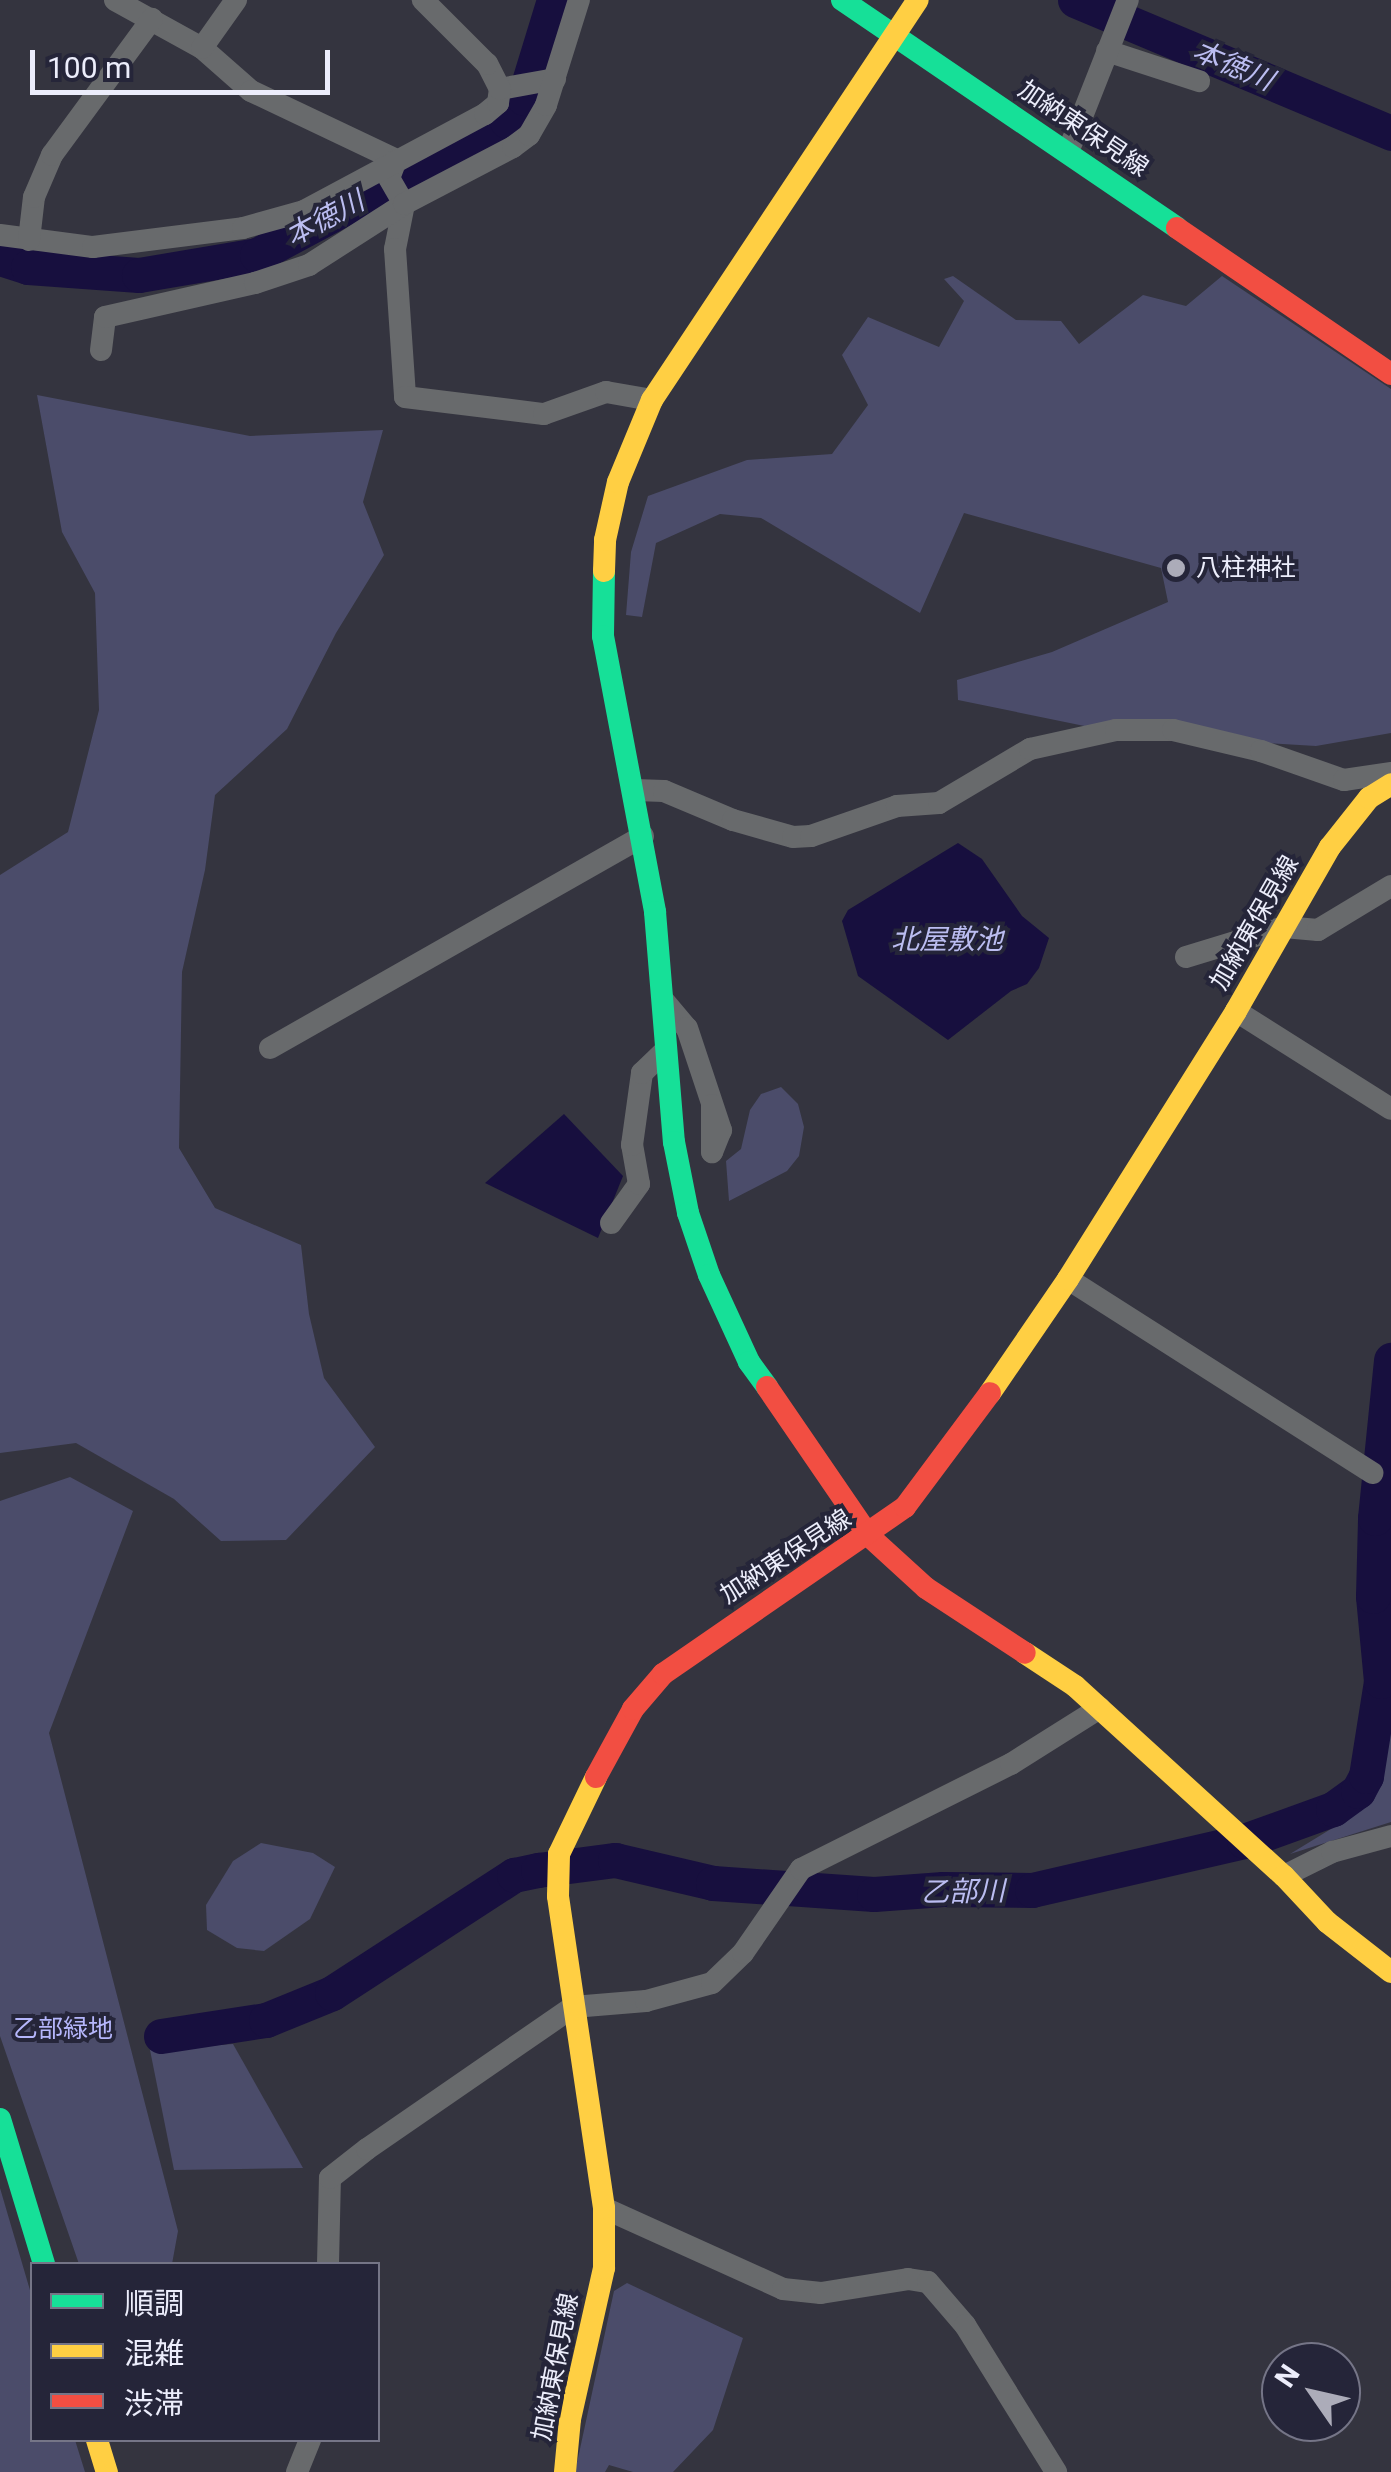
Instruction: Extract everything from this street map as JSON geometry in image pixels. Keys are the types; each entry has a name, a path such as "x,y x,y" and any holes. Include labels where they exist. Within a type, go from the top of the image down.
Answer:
{"main road":[{"name":"加納東保見線","path":"842,0 1391,374"},
{"path":"918,0 898,37 652,400 618,482 605,540 603,636 643,836 664,1002 664,1052 688,1213 709,1275 749,1362 869,1536 926,1588 1075,1686 1284,1876 1327,1922 1391,1972"},
{"name":"加納東保見線","path":"565,2472 570,2419 604,2268 604,2208 573,2007 558,1882 559,1854 606,1754 634,1709 664,1674 756,1607 869,1536 905,1507 937,1469 1068,1279 1236,1011 1330,847 1369,798 1391,784"},
{"path":"0,2119 43,2262"},
{"path":"98,2442 107,2472"}],"street":[{"path":"115,0 202,48 252,91 393,169 404,204 395,248 405,398 544,414 606,392 652,400"},
{"path":"202,48 236,0"},
{"path":"152,19 52,156 16,238 93,247 242,228 304,211 393,169 498,103 500,89 476,52 423,0"},
{"path":"100,350 105,317 255,283 310,265 404,204 468,174 529,134 555,79 579,0"},
{"path":"1068,152 1128,0"},
{"path":"1107,50 1199,81"},
{"path":"500,89 555,79"},
{"path":"636,790 664,791 733,820 793,837 811,836 897,806 939,803 1030,749 1116,730 1173,730 1261,751 1344,780 1391,773"},
{"path":"270,1048 643,836"},
{"path":"1186,957 1284,927 1318,930 1391,886"},
{"path":"664,1002 686,1028 712,1106"},
{"path":"1236,1011 1391,1110"},
{"path":"611,1223 639,1184 632,1145 642,1072 664,1052"},
{"path":"1068,1279 1373,1473"},
{"path":"328,2262 330,2178 573,2007 646,2001 712,1983 742,1952 801,1869 1011,1764 1100,1708"},
{"path":"1284,1876 1332,1852 1391,1836"},
{"path":"604,2208 794,2292 821,2293 908,2279 928,2282 964,2325 1056,2472"},
{"path":"297,2472 309,2442"}],"green space":[{"path":"953,276 1016,320 1061,321 1079,344 1143,295 1186,306 1222,276 1391,389 1391,733 1316,746 1200,739 1104,730 958,700 957,680 1052,652 1168,602 1161,568 964,513 920,613 761,518 720,514 656,543 642,617 626,615 631,552 648,496 747,460 832,454 868,405 842,355 868,317 939,347 964,301 944,279"},
{"path":"37,395 250,436 383,430 363,502 384,555 336,633 287,729 215,795 205,870 182,972 179,1148 215,1208 301,1245 309,1314 324,1378 375,1447 286,1540 221,1541 174,1499 76,1443 0,1453 0,875 68,832 99,710 95,593 62,532"},
{"path":"781,1087 798,1104 804,1127 799,1156 787,1171 729,1201 726,1161 741,1149 750,1110 761,1094"},
{"name":"乙部緑地","path":"70,1477 133,1511 49,1733 178,2231 172,2262 78,2262 0,2036 0,1501"},
{"path":"1391,1699 1391,1822 1290,1854 1362,1810 1382,1774"},
{"path":"261,1843 313,1853 335,1867 310,1919 264,1951 237,1948 207,1930 206,1905 233,1861"},
{"path":"233,2044 303,2168 174,2170 150,2050"},
{"path":"0,2188 30,2290 30,2442 76,2442 85,2472 0,2472"},
{"path":"627,2283 743,2338 713,2430 673,2472 633,2472 609,2465 605,2472 575,2472 614,2291"}],"water":[{"name":"北屋敷池","path":"958,843 982,859 1022,916 1049,938 1039,968 1027,984 1011,991 948,1040 858,976 842,921 848,910"},
{"path":"564,1114 623,1176 598,1238 485,1183"}],"waterway":[{"name":"本徳川","path":"0,258 28,267 139,275 257,255 507,121 524,98 554,0"},
{"name":"本徳川","path":"1075,0 1391,133"},
{"name":"乙部川","path":"161,2036 266,2020 332,1993 514,1875 538,1870 615,1860 713,1883 874,1894 943,1889 1032,1890 1244,1841 1333,1809 1358,1791 1366,1776 1381,1681 1373,1596 1375,1518 1391,1360"}],"traffic: fast":[{"path":"842,0 1177,228"},
{"path":"604,571 603,636 655,912 674,1142 688,1213 709,1275 749,1362 767,1387"},
{"path":"0,2119 43,2262"}],"traffic: slow":[{"path":"604,571 605,540 618,482 652,400 918,0"},
{"path":"990,1393 1068,1279 1236,1011 1330,847 1369,798 1391,784"},
{"path":"1025,1653 1075,1686 1284,1876 1327,1922 1391,1972"},
{"path":"565,2472 570,2419 604,2268 604,2208 558,1896 559,1854 596,1777"},
{"path":"98,2442 107,2472"}],"traffic: jam":[{"path":"1177,228 1391,374"},
{"path":"767,1387 869,1536 926,1588 1025,1653"},
{"path":"596,1777 633,1709 663,1674 905,1507 990,1393"}],"place":[{"name":"八柱神社","path":"1176,568"}]}
